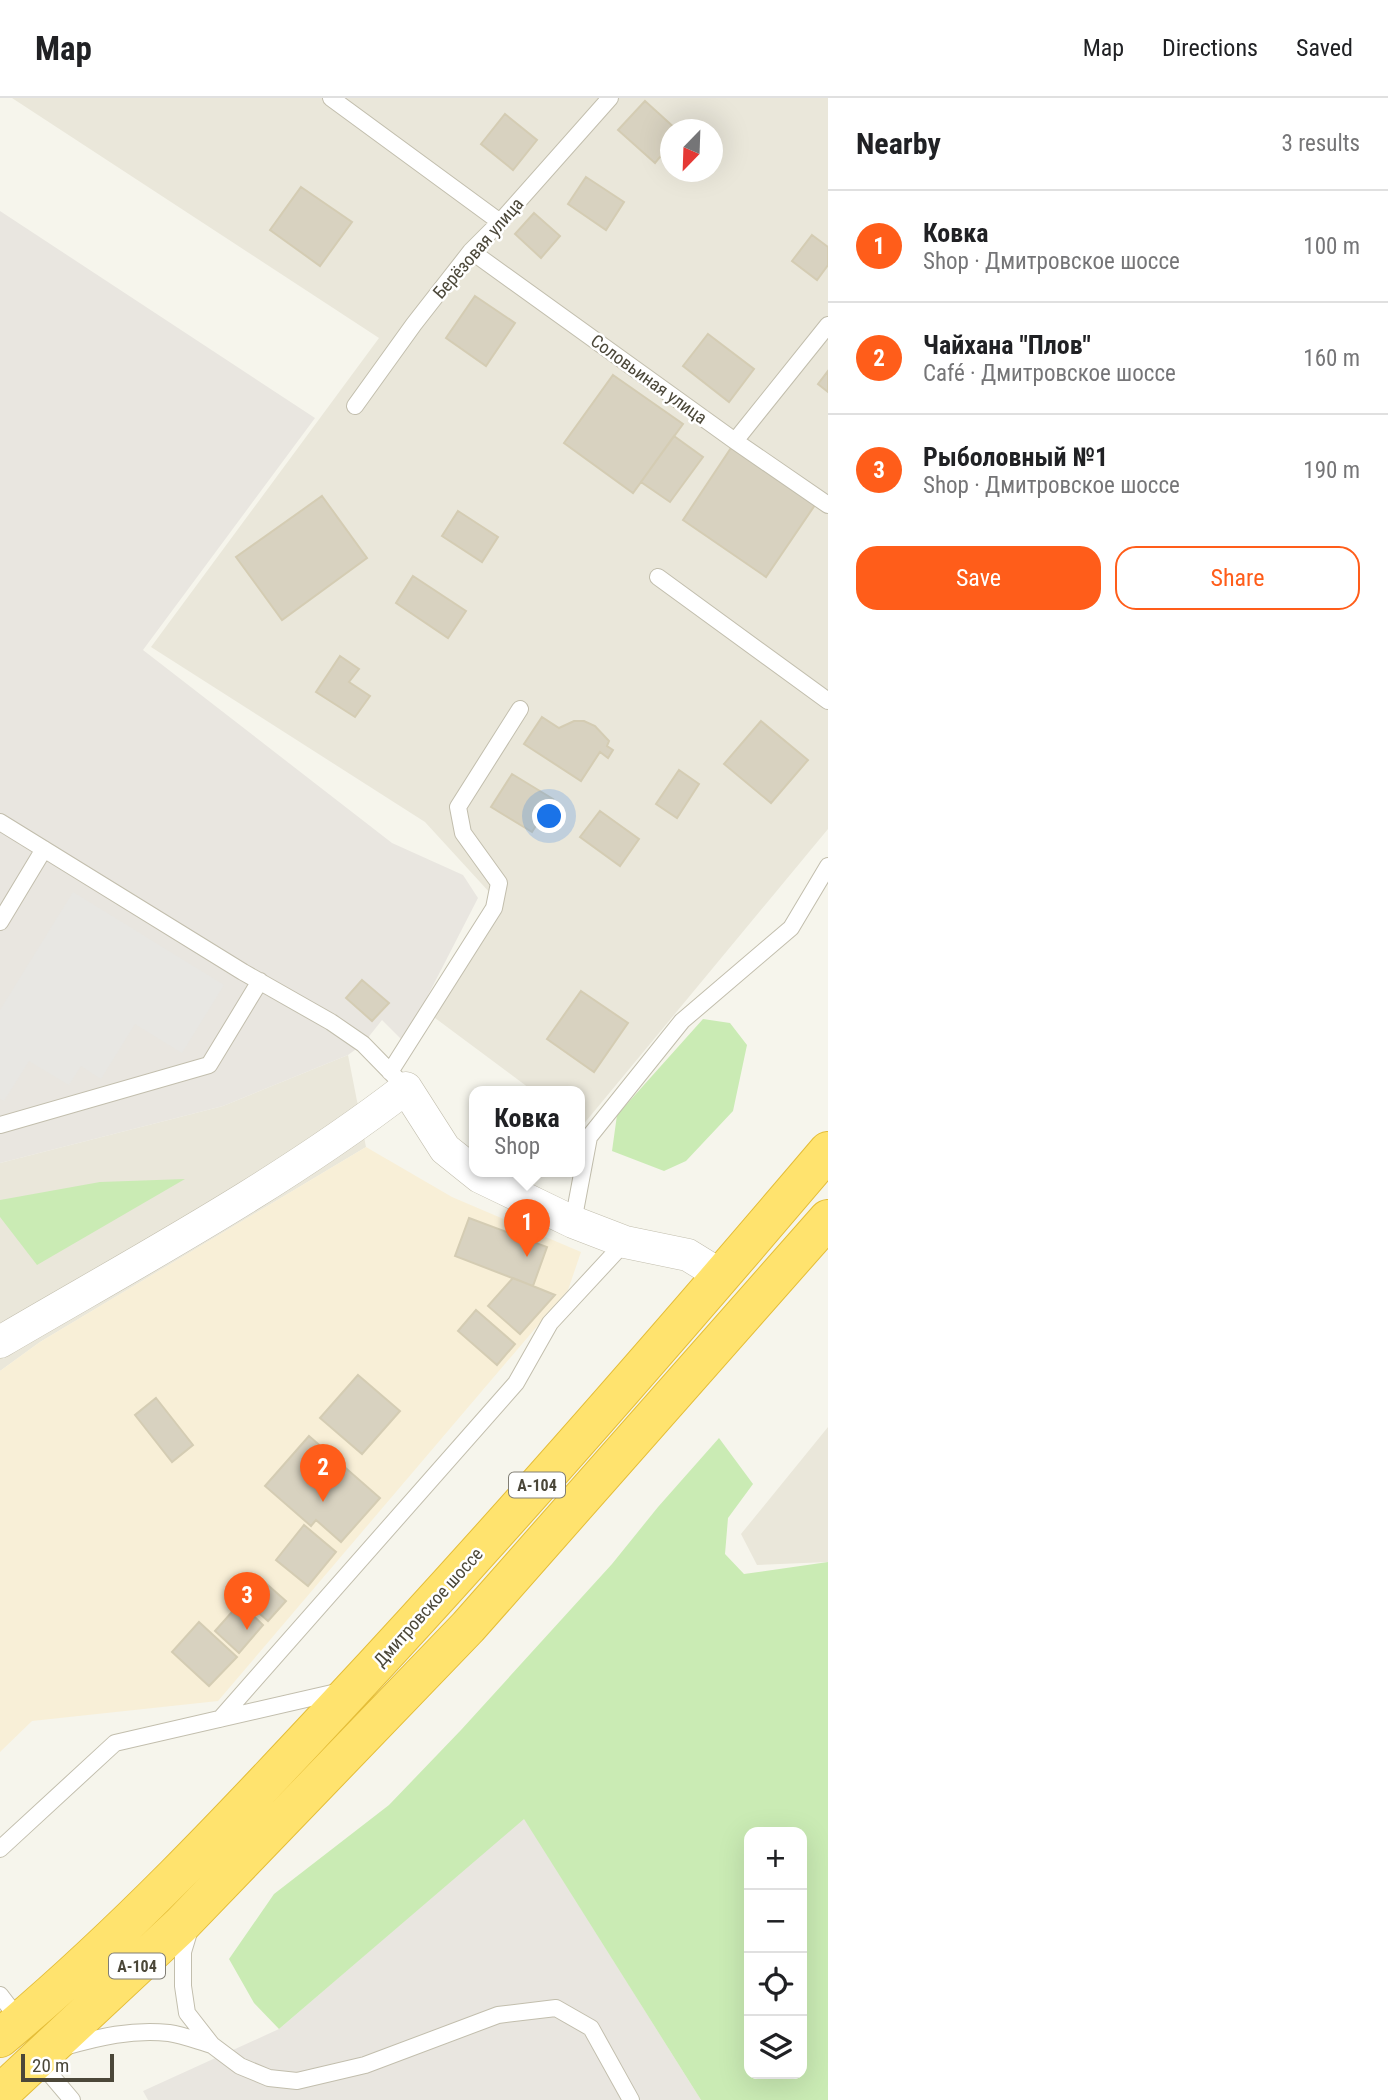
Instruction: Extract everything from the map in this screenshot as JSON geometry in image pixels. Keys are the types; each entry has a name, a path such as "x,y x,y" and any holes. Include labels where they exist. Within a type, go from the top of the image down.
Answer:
{"highway":[{"name":"Дмитровское шоссе","path":"7,2018 111,1941 238,1812 441,1594 722,1276 828,1150"},
{"name":"А-104","path":"0,2094 196,1909 468,1627 828,1219"}],"street":[{"path":"0,1342 280,1178 361,1123 398,1080 445,1149 469,1168"},
{"path":"480,1177 573,1222 625,1242 688,1255 722,1276"}],"lane":[{"path":"331,98 500,222"},
{"name":"Берёзовая улица","path":"355,406 471,251 610,98"},
{"name":"Соловьиная улица","path":"471,251 828,505"},
{"path":"735,441 828,325"},
{"path":"658,577 828,701"},
{"path":"0,822 331,1022 363,1044 398,1080 494,908 499,883 463,833 458,807 520,709"},
{"path":"0,922 44,849"},
{"path":"585,1159 589,1138 682,1021 791,928 828,866"},
{"path":"0,1125 209,1065 260,981"},
{"path":"573,1222 582,1177"},
{"path":"219,1719 516,1383 550,1324 625,1242"},
{"path":"0,1849 115,1743 353,1688"},
{"path":"196,1909 183,1952 183,1986 187,2013 212,2045 240,2066 269,2078 297,2081 365,2065 498,2015 556,2008 591,2028 631,2100"},
{"path":"72,2100 42,2056 97,2037 132,2032 171,2034 212,2045"}],"shaded area":[{"path":"12,98 828,98 828,829 585,1122 585,1086 526,1086 431,1015 491,894 425,822 151,647 379,338"},
{"path":"0,211 315,418 143,650 392,843 463,875 478,898 404,1042 382,1020 363,1044 348,1055 223,1106 0,1163"},
{"path":"73,892 224,985 182,1053 135,1024 101,1079 81,1066 69,1085 29,1061 4,1101 0,1099 0,1010"},
{"path":"348,1055 366,1147 40,1342 0,1371 0,1163 223,1106"},
{"path":"366,1147 452,1197 581,1252 568,1290 218,1701 32,1721 0,1752 0,1371 40,1342"},
{"path":"828,1427 828,1562 757,1565 741,1534"},
{"path":"524,1818 701,2100 148,2100 143,2091 279,2029"}],"green space":[{"path":"703,1019 730,1023 747,1045 733,1111 686,1161 664,1171 612,1151 617,1115"},
{"path":"185,1179 37,1265 0,1217 0,1200 100,1182"},
{"path":"719,1438 753,1484 728,1518 725,1554 744,1574 828,1562 828,2100 701,2100 524,1819 279,2029 254,2003 229,1959 274,1894 389,1805 612,1564"}],"building":[{"path":"645,101 665,119 660,119 660,157 655,163 618,130"},
{"path":"505,114 537,140 513,170 481,144"},
{"path":"586,177 624,202 606,230 568,204"},
{"path":"301,187 352,222 320,266 270,230"},
{"path":"534,213 560,236 541,258 515,234"},
{"path":"812,235 828,247 828,265 817,280 792,261"},
{"path":"475,296 515,323 486,366 446,338"},
{"path":"708,334 754,369 729,402 683,366"},
{"path":"828,371 828,392 818,384"},
{"path":"613,375 683,424 633,493 564,443"},
{"path":"674,436 703,457 670,502 641,482"},
{"path":"731,448 815,505 766,577 683,520"},
{"path":"322,496 367,558 282,620 236,557"},
{"path":"458,511 498,537 482,562 442,536"},
{"path":"413,576 466,611 448,638 396,603"},
{"path":"340,656 359,669 349,682 370,696 355,717 316,692"},
{"path":"542,717 559,728 574,721 584,721 595,726 609,741 607,746 613,750 608,758 600,752 581,781 524,744"},
{"path":"761,721 808,760 771,803 724,764"},
{"path":"679,770 699,784 677,818 656,804"},
{"path":"512,774 553,799 532,832 491,807"},
{"path":"600,811 639,839 620,866 580,837"},
{"path":"362,980 389,1003 372,1021 346,998"},
{"path":"581,991 628,1023 594,1072 547,1039"},
{"path":"469,1218 547,1247 533,1286 455,1256"},
{"path":"513,1278 555,1295 520,1334 488,1306"},
{"path":"476,1310 515,1344 497,1365 458,1331"},
{"path":"358,1375 400,1411 362,1454 320,1418"},
{"path":"156,1398 193,1445 172,1462 135,1415"},
{"path":"309,1436 380,1498 341,1542 316,1520 311,1526 265,1486"},
{"path":"304,1525 336,1552 308,1586 276,1560"},
{"path":"261,1579 286,1601 268,1621 243,1599"},
{"path":"240,1603 263,1625 239,1653 215,1631"},
{"path":"199,1622 237,1657 209,1686 172,1652"}],"place":[{"name":"Ковка","path":"527,1257"},
{"name":"Чайхана \"Плов\"","path":"323,1502"},
{"name":"Рыболовный №1","path":"247,1630"}]}
